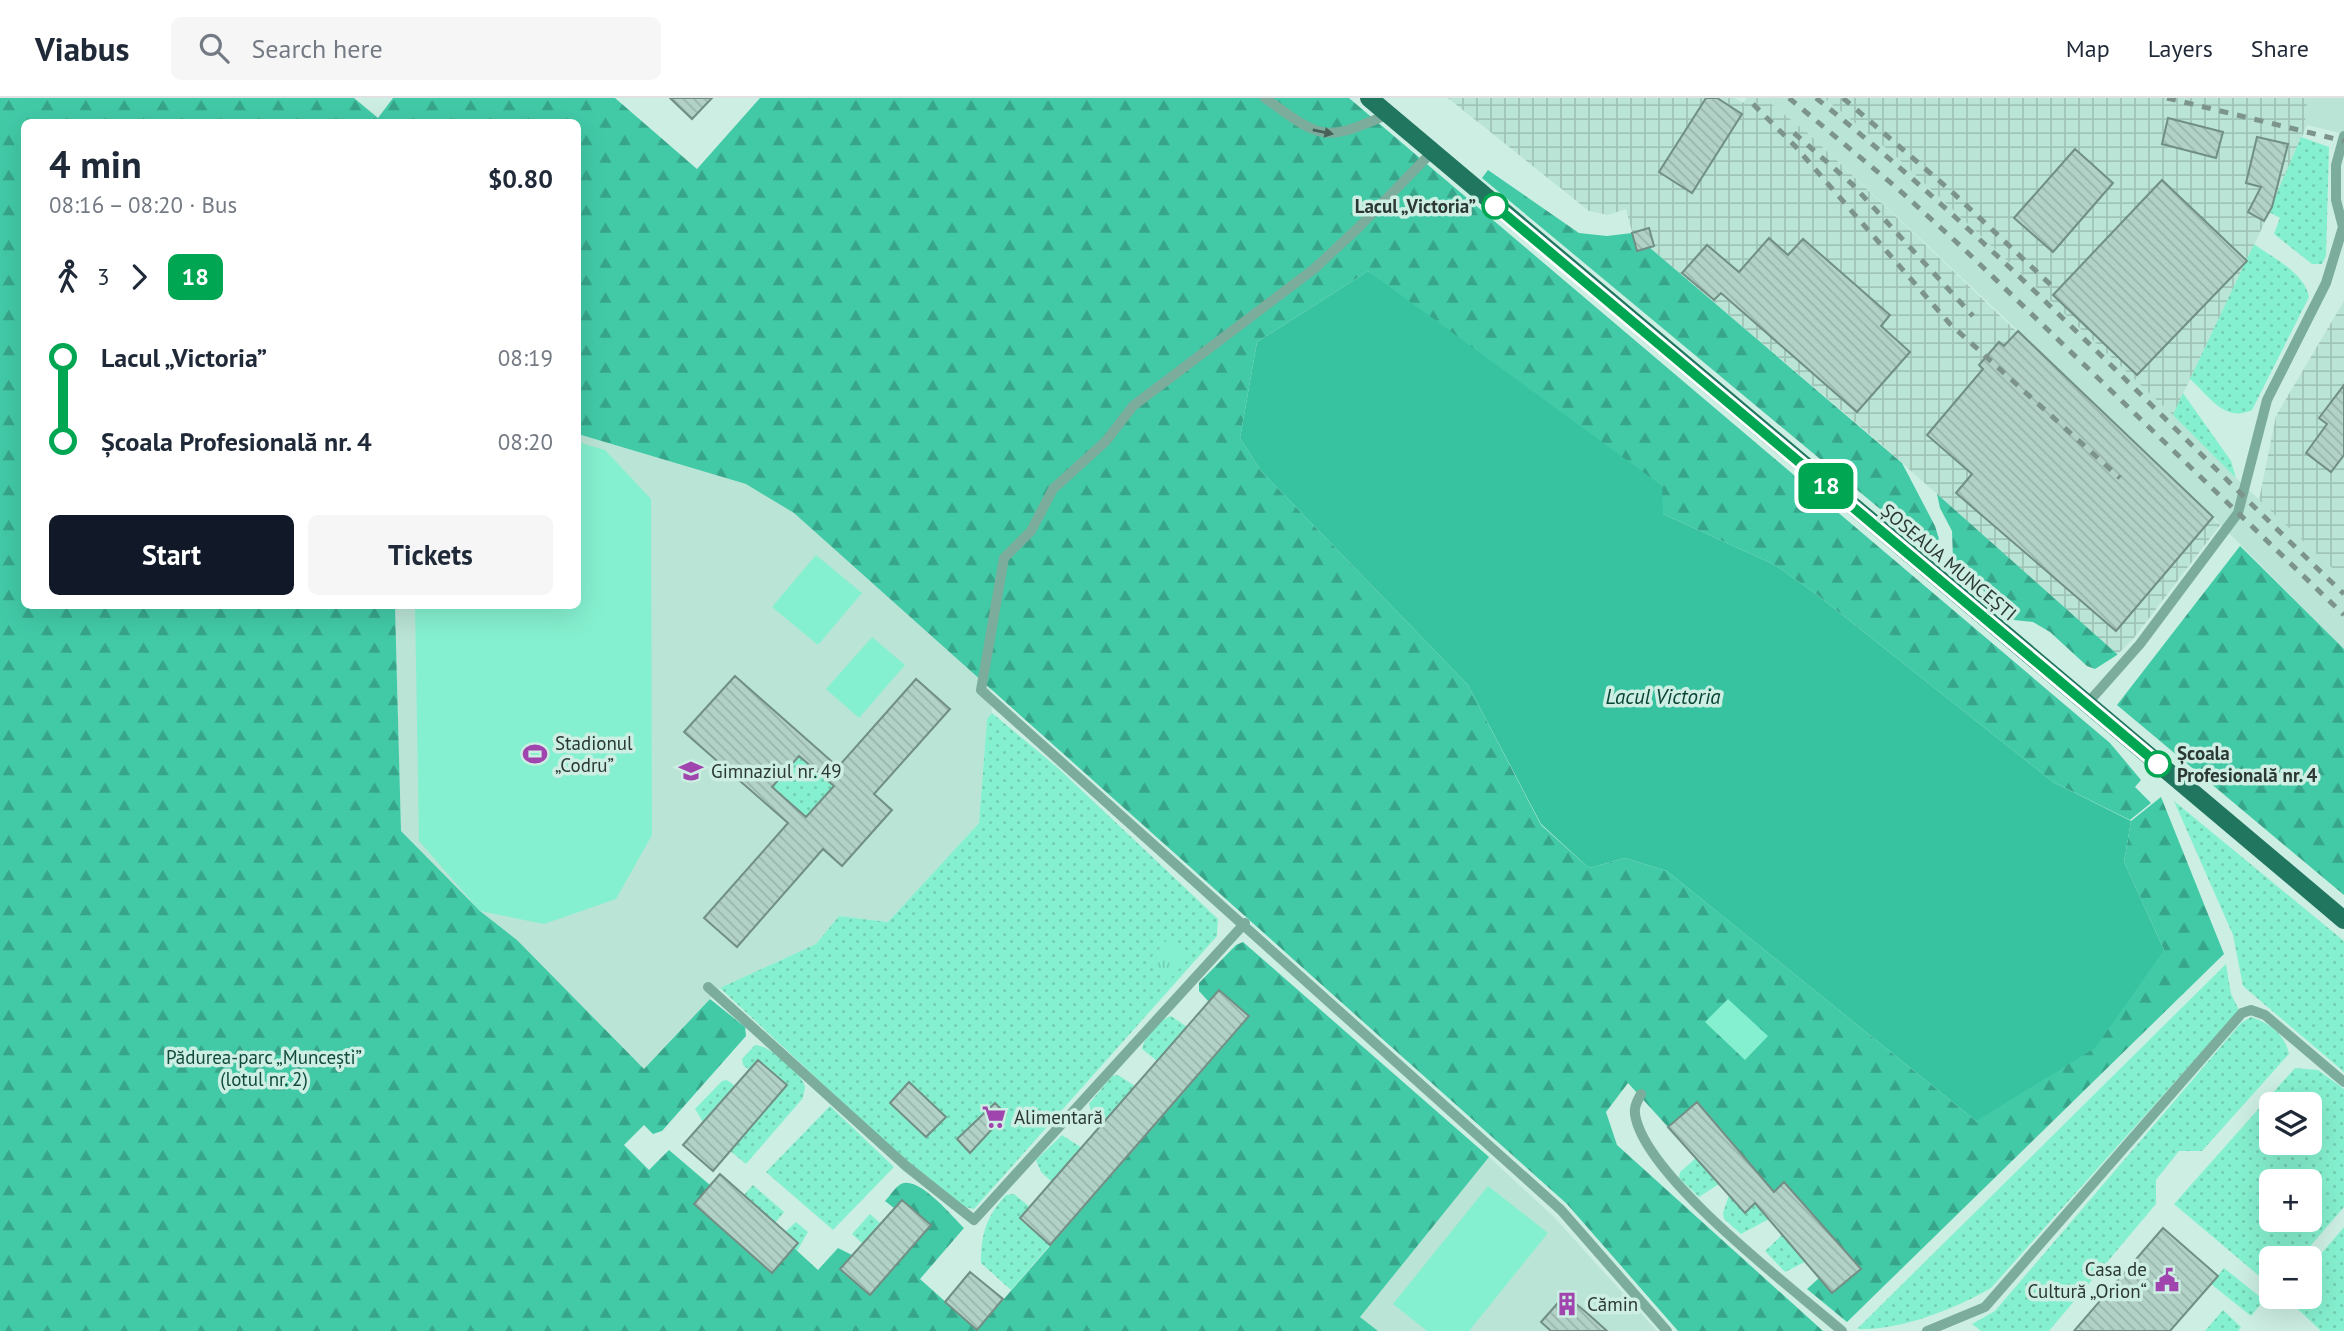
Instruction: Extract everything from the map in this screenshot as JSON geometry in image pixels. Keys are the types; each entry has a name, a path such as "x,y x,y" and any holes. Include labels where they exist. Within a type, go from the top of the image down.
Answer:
{"main road":[{"name":"ȘOSEAUA MUNCEȘTI","path":"1369,98 2344,920"}],"lane":[{"path":"1265,98 1304,127 1324,135 1345,134 1388,114"},
{"path":"2086,705 2140,644 2238,513 2267,400 2326,283 2343,227 2336,200 2336,165 2344,136"},
{"path":"1432,152 1314,269 1133,406 1106,441 1053,489 1031,531 1004,558 981,690 1245,923 1561,1210 1667,1331"},
{"path":"708,987 887,1148 974,1220 1245,923"},
{"path":"1927,1331 1985,1307 2242,1013 2251,1010 2265,1015 2344,1082"},
{"path":"1641,1094 1634,1105 1636,1121 1648,1146 1679,1187 1842,1331"}],"shaded area":[{"path":"1448,98 1735,98 1743,103 1747,98 1764,98 1809,134 2220,525 2133,639 2117,655 1881,444 1649,247 1637,251 1626,209 1608,215 1589,211"},
{"path":"1764,98 1824,98 1891,152 2173,414 2176,408 2236,478 2344,579 2344,649 2213,517 2013,326 1809,134"},
{"path":"1824,98 2309,98 2304,114 2307,125 2273,205 2173,415 1891,152"},
{"path":"2309,98 2344,98 2344,134 2307,125 2304,114"},
{"path":"2344,301 2344,579 2259,500 2276,416"},
{"name":"Gimnaziul nr. 49","path":"581,435 746,484 794,513 990,686 992,713 987,719 979,823 888,922 839,916 816,944 720,988 644,1069 517,940 480,911 401,831 395,609 581,609"},
{"path":"1489,1157 1555,1218 1657,1331 1378,1331 1360,1317"}],"green space":[{"name":"Pădurea-parc „Muncești” (lotul nr. 2)","path":"0,98 354,98 378,118 393,98 615,98 697,169 760,98 1349,98 2110,743 2141,780 2135,787 2151,803 2130,820 2053,782 1816,594 1775,565 1663,514 1368,271 1257,342 1240,438 1261,471 1468,685 1541,825 1589,868 1625,858 1667,871 1976,1121 2164,950 2124,862 2131,821 2161,797 2224,954 1847,1322 1807,1289 1819,1278 1832,1293 1861,1268 1785,1183 1774,1192 1698,1102 1668,1127 1628,1083 1606,1112 1617,1145 1823,1331 1678,1331 1567,1204 794,513 746,484 581,435 581,119 21,119 21,609 395,609 401,831 480,911 517,940 644,1069 710,999 745,1027 746,1036 662,1131 653,1134 644,1125 624,1145 649,1170 669,1150 710,1185 772,1272 794,1248 818,1270 838,1248 852,1255 840,1269 870,1294 931,1226 902,1200 894,1208 885,1201 899,1185 916,1185 934,1198 964,1228 920,1279 977,1330 1249,1017 1219,990 1209,1002 1199,991 1199,983 1236,945 1243,942 1489,1157 1360,1317 1378,1331 0,1331"},
{"path":"2301,137 2329,147 2326,256 2322,264 2312,264 2274,234 2280,218 2269,212"},
{"path":"1488,170 1579,233 1607,236 1632,233 1637,250 1649,247 1902,463 1939,539 1931,547 1921,543 1482,178"},
{"path":"2254,244 2295,273 2309,297 2252,410 2234,413 2218,406 2190,379"},
{"path":"2183,393 2231,461 2236,478 2173,415"},
{"name":"Stadionul „Codru”","path":"581,443 605,450 651,499 652,835 616,899 544,924 480,911 419,841 415,609 581,609"},
{"path":"1937,494 2117,655 2095,669 2087,666 2050,632 2033,622 2014,620 1953,561 1952,531 1940,508"},
{"path":"2240,546 2344,649 2344,895 2117,705"},
{"path":"816,555 862,593 818,645 772,607"},
{"path":"872,637 905,665 859,718 826,689"},
{"path":"992,713 1058,768 1218,919 1217,936 974,1209 964,1207 887,1144 720,988 816,944 839,916 888,922 979,823 987,719"},
{"path":"799,756 834,786 806,817 772,787"},
{"path":"2174,801 2344,941 2344,1072 2243,986 2233,935"},
{"path":"1168,939 1189,958 1169,980 1148,961"},
{"path":"2226,964 2231,994 2239,1010 1991,1288 1961,1304 1926,1317 1891,1326 1857,1329"},
{"path":"1728,999 1768,1036 1745,1060 1705,1022"},
{"path":"1171,1016 1187,1027 1157,1061 1142,1049 1143,1044 1157,1025"},
{"path":"2251,1017 2275,1030 2284,1041 2289,1054 2202,1151 2179,1151 2156,1180 2156,1204 2049,1331 1981,1331 1972,1324 1995,1311 2241,1023"},
{"path":"755,1045 768,1049 784,1061 803,1081 805,1088 803,1098 746,1164 730,1151 787,1085 758,1060 749,1070 743,1065 742,1059"},
{"path":"2295,1068 2318,1070 2344,1089 2344,1207 2310,1246 2259,1246 2259,1276 2174,1204 2259,1108 2259,1155 2322,1155 2322,1092 2274,1092"},
{"path":"1118,1075 1135,1086 1103,1123 1091,1111 1089,1104 1112,1076"},
{"path":"727,1080 735,1086 703,1122 695,1109 722,1081"},
{"path":"830,1106 894,1167 833,1230 766,1172"},
{"path":"1062,1135 1082,1148 1052,1182 1041,1172 1036,1160"},
{"path":"1696,1158 1719,1184 1699,1197 1679,1178 1680,1172"},
{"path":"753,1185 784,1212 775,1223 744,1195"},
{"path":"1488,1186 1548,1233 1469,1331 1427,1331 1393,1304"},
{"path":"1014,1194 1030,1207 1020,1219 1050,1245 1011,1290 981,1263 981,1253 989,1219 1006,1195"},
{"path":"1729,1195 1745,1212 1755,1203 1769,1219 1741,1234 1724,1219 1723,1213"},
{"path":"870,1214 880,1223 863,1244 852,1234"},
{"path":"796,1222 808,1232 797,1251 794,1248 798,1243 785,1232"},
{"path":"2344,1227 2344,1331 2321,1331 2298,1309 2322,1309 2322,1253"},
{"path":"1782,1235 1805,1262 1785,1272 1765,1251"},
{"path":"2224,1268 2259,1296 2259,1306 2251,1316 2211,1284"},
{"path":"2223,1310 2241,1327 2238,1331 2205,1331"}],"water":[{"name":"Lacul Victoria","path":"1368,271 1662,486 1663,514 1775,565 1816,594 2053,782 2131,821 2124,862 2164,950 2095,1048 1976,1121 1667,871 1625,858 1589,868 1541,824 1468,685 1261,471 1240,438 1257,342"}],"building":[{"path":"670,98 712,98 692,119"},
{"path":"1706,98 1717,98 1742,114 1692,193 1659,172"},
{"path":"2168,118 2223,132 2216,158 2162,144"},
{"path":"2257,137 2288,144 2272,207 2264,221 2248,212 2261,187 2246,183"},
{"path":"2075,149 2113,183 2053,252 2014,218"},
{"path":"2162,180 2247,261 2137,375 2053,295"},
{"path":"1649,228 1654,246 1637,251 1632,233"},
{"path":"1769,238 1788,255 1803,239 1890,315 1881,326 1910,352 1857,412 1721,293 1714,300 1682,273 1707,245 1739,272"},
{"path":"2018,331 2213,517 2116,631 1956,493 1972,474 1927,435 1983,369 1979,365 1999,342 2004,346"},
{"path":"2344,385 2344,455 2331,472 2306,453 2327,424 2319,418"},
{"path":"735,676 838,767 916,679 950,709 874,794 892,810 842,866 823,849 737,947 704,918 788,823 684,732","holes":["799,756 834,786 806,817 772,787"]},
{"path":"1219,990 1249,1016 1050,1245 1020,1218"},
{"path":"758,1060 787,1085 713,1171 683,1145"},
{"path":"909,1082 946,1117 926,1137 890,1103"},
{"path":"1697,1102 1774,1192 1784,1182 1861,1269 1832,1293 1755,1203 1745,1213 1668,1127"},
{"path":"995,1103 1006,1114 970,1153 957,1139"},
{"path":"720,1174 798,1243 772,1273 694,1204"},
{"path":"902,1200 931,1225 870,1295 840,1269"},
{"name":"Casa de Cultură „Orion“","path":"2163,1228 2218,1276 2170,1331 2074,1331"},
{"path":"970,1272 1003,1299 977,1330 945,1302"},
{"name":"Cămin","path":"1565,1295 1607,1331 1551,1331 1541,1322"}],"railway":[{"path":"1789,98 1897,188 1964,249 2344,615"},
{"path":"1816,98 1885,155 2020,277 2344,594"},
{"path":"1843,98 1951,191 2052,286"},
{"path":"2167,98 2344,141"},
{"path":"1753,104 1795,146 1950,324 2120,478"},
{"path":"1794,133 1852,184 1973,316"}],"bus line":[{"name":"18","path":"1495,206 2158,764"}],"place":[{"name":"Lacul „Victoria”","path":"1495,206"},
{"name":"Stadionul „Codru”","path":"535,754"},
{"name":"Școala Profesională nr. 4","path":"2158,764"},
{"name":"Gimnaziul nr. 49","path":"691,771"},
{"name":"Alimentară","path":"994,1117"},
{"name":"Casa de Cultură „Orion“","path":"2167,1280"},
{"name":"Cămin","path":"1567,1304"}]}
